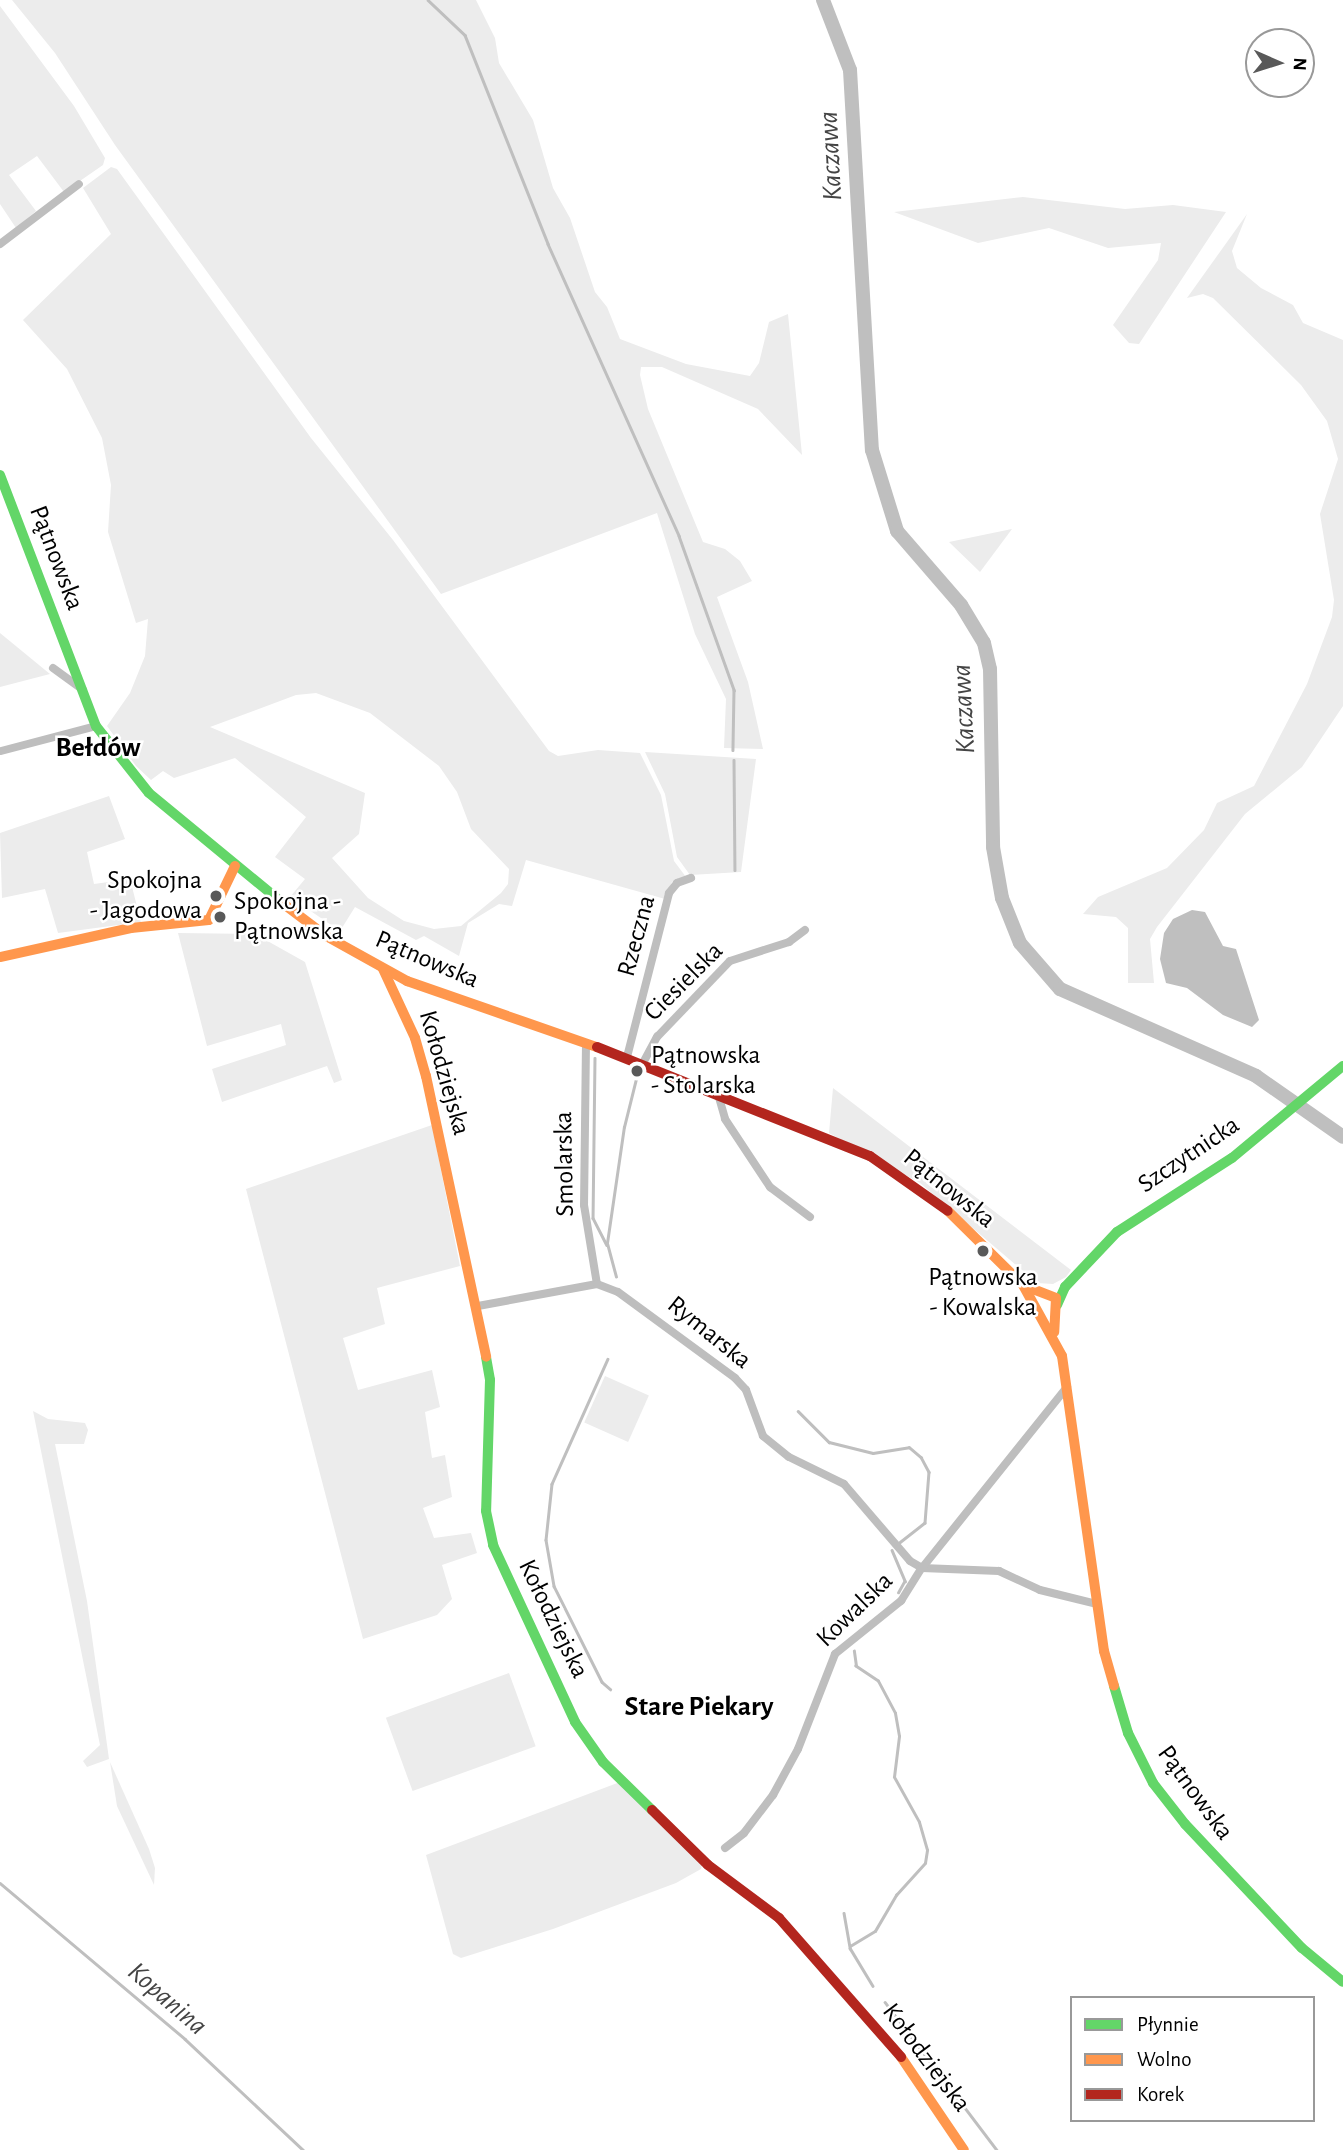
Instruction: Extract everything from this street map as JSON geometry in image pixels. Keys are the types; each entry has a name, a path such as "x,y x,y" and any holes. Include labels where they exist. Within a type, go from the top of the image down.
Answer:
{"street":[{"path":"0,244 79,184"},
{"name":"Pątnowska","path":"0,475 96,726 149,793 235,866 326,936 383,969 643,1063 891,1168 942,1205 1023,1285 1054,1334 1068,1384 1097,1604 1113,1689 1128,1734 1153,1783 1234,1879 1302,1948 1343,1982"},
{"path":"52,668 83,690"},
{"path":"1,751 96,726"},
{"path":"0,957 131,928 209,920 218,909 235,866"},
{"name":"Rzeczna","path":"627,1057 669,893 677,883 691,877"},
{"name":"Ciesielska","path":"643,1063 657,1037 730,961 789,942 806,930"},
{"name":"Kołodziejska","path":"383,969 415,1038 426,1076 478,1306 490,1380 486,1511 493,1545 575,1722 603,1762 708,1865 779,1918 816,1957 911,2069 964,2150"},
{"name":"Smolarska","path":"586,1043 584,1205 597,1284"},
{"name":"Szczytnicka","path":"1056,1306 1065,1287 1120,1230 1231,1158 1343,1066"},
{"path":"718,1094 725,1119 770,1187 810,1217"},
{"path":"478,1306 597,1284"},
{"name":"Rymarska","path":"597,1284 631,1298 736,1378 746,1390 762,1436 789,1457 844,1484 897,1547 922,1568"},
{"name":"Pątnowska","path":"1023,1285 1047,1293"},
{"name":"Szczytnicka","path":"1047,1293 1065,1287"},
{"path":"1047,1293 1056,1306 1038,1308 1047,1293"},
{"name":"Pątnowska","path":"1054,1334 1056,1306"},
{"name":"Kowalska","path":"725,1848 744,1833 774,1795 798,1749 835,1654 901,1601 922,1568 1068,1384"},
{"path":"922,1568 999,1570 1040,1590 1097,1604"}],"shaded area":[{"path":"12,0 476,0 495,38 499,63 533,120 553,188 570,218 595,292 607,307 620,339 686,364 750,376 759,363 769,322 788,314 802,455 758,409 662,367 641,367 640,375 648,409 703,542 725,549 740,561 752,581 717,597 748,682 763,749 724,748 726,699 695,634 657,513 441,594 115,145 55,53"},
{"path":"0,6 74,106 105,158 103,165 64,192 37,156 9,175 36,211 16,228 0,204"},
{"path":"111,167 117,169 311,438 393,540 549,751 558,756 598,750 640,753 661,795 674,861 686,877 672,882 665,899 526,860 512,906 499,904 468,923 459,956 424,936 416,940 355,907 340,931 290,897 305,879 275,857 306,817 235,758 174,778 163,771 151,780 136,766 107,726 130,693 145,656 148,619 136,623 108,532 111,485 102,438 67,369 23,320 111,234 83,188","holes":["316,693 370,713 439,766 457,792 471,829 509,869 508,884 501,893 461,926 434,929 404,921 368,898 332,858 359,834 365,793 210,727 296,695"]},
{"path":"1023,197 1125,209 1173,205 1226,212 1139,344 1129,343 1113,325 1158,260 1161,243 1108,248 1049,228 978,243 894,212"},
{"path":"1247,214 1232,251 1237,268 1261,288 1293,305 1303,323 1343,340 1343,706 1302,767 1245,814 1157,927 1150,939 1154,983 1128,983 1128,928 1116,917 1083,914 1098,897 1167,868 1204,830 1217,803 1254,786 1307,684 1332,617 1334,600 1320,514 1338,459 1327,421 1301,385 1213,298 1203,294 1187,298"},
{"path":"1012,529 980,572 949,542 1007,530"},
{"path":"0,633 50,674 0,687"},
{"path":"645,752 756,759 741,872 690,875 677,857 665,794"},
{"path":"109,796 125,839 87,852 94,884 130,879 141,922 58,933 45,889 2,898 0,833"},
{"path":"1192,910 1205,912 1223,946 1236,949 1259,1020 1252,1027 1223,1015 1187,988 1166,983 1160,959 1164,933 1173,919"},
{"path":"178,933 255,934 305,962 342,1080 334,1083 327,1066 222,1102 212,1069 286,1045 281,1024 207,1046"},
{"path":"833,1088 1071,1270 1066,1277 1053,1284 1037,1283 920,1183 829,1133"},
{"path":"432,1125 460,1266 377,1288 385,1324 343,1338 358,1390 432,1370 440,1407 425,1412 432,1458 445,1455 452,1497 423,1508 434,1538 471,1533 477,1553 442,1565 452,1599 437,1615 363,1639 246,1189"},
{"path":"605,1376 649,1396 628,1442 584,1423"},
{"path":"33,1411 48,1419 85,1423 88,1430 84,1444 55,1444 87,1601 109,1759 87,1767 83,1761 100,1745"},
{"path":"509,1673 536,1746 413,1791 386,1718"},
{"path":"110,1762 149,1849 155,1868 154,1885 117,1806"},
{"path":"620,1782 702,1865 701,1869 676,1883 553,1929 461,1958 453,1954 426,1855"}],"waterway":[{"path":"428,0 465,35 548,244 679,536 734,690 733,750"},
{"name":"Kaczawa","path":"823,0 850,70 872,450 897,531 961,605 984,643 990,669 993,847 1002,898 1020,943 1060,989 1256,1076 1343,1137"},
{"path":"734,760 735,870"},
{"path":"595,1058 593,1218 607,1245"},
{"path":"616,1277 607,1243 624,1127 637,1075"},
{"path":"608,1359 552,1484 546,1540 554,1586 602,1682 610,1689"},
{"path":"798,1411 829,1442 873,1453 909,1447 921,1457 929,1472 925,1523 901,1542"},
{"path":"892,1550 905,1581 899,1592"},
{"path":"850,1946 875,1931 896,1895 925,1863 927,1850 919,1822 894,1777 899,1736 895,1713 878,1681 856,1666 854,1651"},
{"name":"Kopanina","path":"0,1883 185,2039 303,2150"},
{"path":"844,1913 850,1948 873,1986"},
{"path":"885,2002 997,2150"}],"traffic: fast":[{"path":"0,475 96,726 149,793 285,905"},
{"path":"1057,1305 1065,1287 1117,1232 1232,1158 1343,1066"},
{"path":"486,1357 490,1380 486,1511 493,1545 575,1722 603,1762 652,1810"},
{"path":"1114,1686 1128,1733 1153,1783 1185,1824 1302,1948 1343,1982"}],"traffic: slow":[{"path":"0,957 131,928 209,920 235,866"},
{"path":"285,905 326,936 407,981 597,1047"},
{"path":"383,969 415,1038 426,1076 486,1357"},
{"path":"948,1211 1023,1285 1062,1356 1104,1651 1114,1686"},
{"path":"1025,1286 1056,1298 1054,1332"},
{"path":"901,2057 964,2150"}],"traffic: jam":[{"path":"597,1047 870,1156 948,1211"},
{"path":"652,1810 708,1865 779,1918 901,2057"}],"place":[{"name":"Spokojna - Jagodowa","path":"216,896"},
{"name":"Spokojna - Pątnowska","path":"220,917"},
{"name":"Pątnowska - Stolarska","path":"637,1071"},
{"name":"Pątnowska - Kowalska","path":"983,1251"}],"district":[{"name":"Bełdów","path":"98,748"},
{"name":"Stare Piekary","path":"699,1707"}]}
